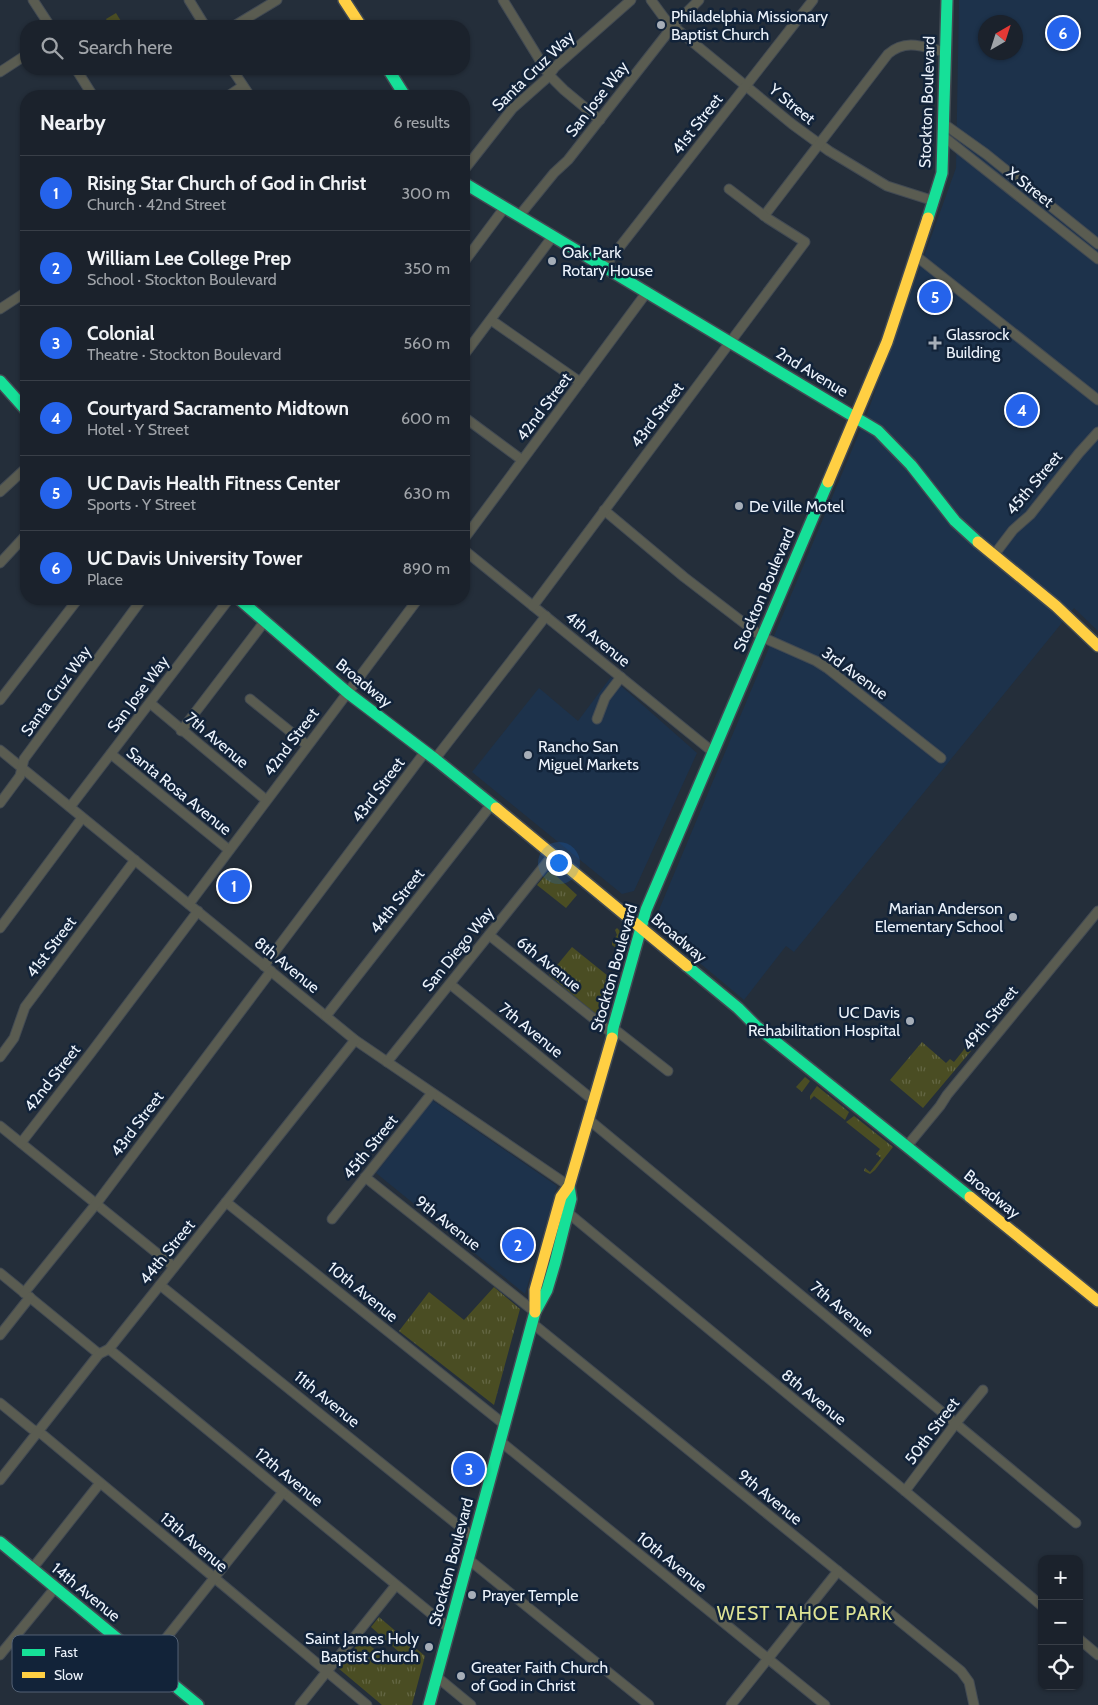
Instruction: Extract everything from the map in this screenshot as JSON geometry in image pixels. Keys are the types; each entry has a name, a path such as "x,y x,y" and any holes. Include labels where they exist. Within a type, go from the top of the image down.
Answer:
{"main road":[{"path":"344,0 357,20"},
{"name":"Stockton Boulevard","path":"535,1312 535,1290 561,1197 569,1186 646,910 891,331 934,201 942,173 946,0"},
{"path":"392,75 401,90"},
{"name":"2nd Avenue","path":"470,187 856,416 878,431 898,449 947,514 961,528 1056,606 1098,646"},
{"path":"0,381 20,403"},
{"name":"Broadway","path":"245,605 348,692 491,805 641,928 738,1008 756,1026 1098,1301"},
{"name":"Stockton Boulevard","path":"429,1705 535,1312 547,1290 571,1199 569,1186"},
{"name":"14th Avenue","path":"0,1542 113,1635"},
{"name":"14th Avenue","path":"178,1688 198,1705"}],"street":[{"path":"33,0 46,20"},
{"path":"189,0 201,20"},
{"path":"244,20 277,0"},
{"path":"503,0 549,74 564,90 600,120"},
{"name":"Santa Cruz Way","path":"470,162 512,109 555,67 631,0"},
{"name":"Y Street","path":"651,0 673,26 819,144 887,186 934,201"},
{"name":"San Jose Way","path":"519,216 554,173 568,160 673,26 699,0"},
{"name":"41st Street","path":"604,267 813,0"},
{"path":"729,189 764,216 888,54 901,46 917,44 945,52"},
{"path":"0,72 20,59"},
{"path":"80,75 89,90"},
{"path":"236,75 246,90"},
{"path":"237,90 243,86"},
{"name":"X Street","path":"944,124 986,154 1098,244"},
{"name":"X Street","path":"944,138 1098,259"},
{"path":"470,254 505,207"},
{"name":"43rd Street","path":"533,606 805,242 764,216"},
{"path":"470,347 553,236"},
{"path":"916,256 1098,400"},
{"name":"42nd Street","path":"470,531 647,292"},
{"path":"0,309 20,296"},
{"path":"491,320 580,382"},
{"path":"470,421 522,460"},
{"name":"45th Street","path":"994,555 1013,530 1030,515 1098,432"},
{"path":"0,492 20,474"},
{"name":"3rd Avenue","path":"604,510 684,577 762,636 828,668 941,758"},
{"path":"0,563 20,541"},
{"name":"4th Avenue","path":"470,555 713,752"},
{"path":"0,700 73,605"},
{"name":"Santa Cruz Way","path":"0,803 20,776 24,759 138,605"},
{"name":"San Jose Way","path":"70,807 224,605"},
{"name":"42nd Street","path":"189,904 413,605"},
{"name":"43rd Street","path":"0,1335 27,1295 268,969 430,756 546,616"},
{"path":"181,731 265,621"},
{"path":"597,719 605,698 621,678"},
{"path":"250,699 307,745"},
{"name":"7th Avenue","path":"150,703 181,731 266,800"},
{"name":"8th Avenue","path":"0,750 355,1040 569,1186"},
{"name":"Santa Rosa Avenue","path":"111,754 229,850"},
{"name":"44th Street","path":"326,1016 491,805"},
{"path":"0,928 82,818"},
{"name":"San Diego Way","path":"387,1062 553,856"},
{"name":"41st Street","path":"0,1057 14,1038 25,1007 135,860"},
{"name":"42nd Street","path":"21,1142 198,911"},
{"name":"49th Street","path":"907,1146 940,1106 946,1095 1098,911"},
{"name":"6th Avenue","path":"489,935 613,1031 668,1070"},
{"name":"7th Avenue","path":"450,984 593,1100"},
{"name":"44th Street","path":"0,1480 99,1354 109,1349 355,1040"},
{"name":"45th Street","path":"332,1219 432,1093"},
{"name":"7th Avenue","path":"588,1119 1076,1523"},
{"path":"0,1126 174,1267"},
{"name":"9th Avenue","path":"365,1177 535,1312"},
{"name":"10th Avenue","path":"226,1202 505,1425"},
{"name":"8th Avenue","path":"567,1212 905,1490 1038,1603"},
{"path":"0,1273 99,1354"},
{"name":"11th Avenue","path":"160,1285 474,1538"},
{"name":"9th Avenue","path":"532,1323 961,1671 969,1682 974,1705"},
{"name":"12th Avenue","path":"109,1349 450,1629"},
{"name":"50th Street","path":"905,1490 983,1390"},
{"name":"13th Avenue","path":"0,1403 100,1483 368,1705"},
{"name":"10th Avenue","path":"500,1441 825,1705"},
{"path":"32,1569 100,1483"},
{"path":"169,1635 282,1492"},
{"path":"468,1559 648,1705"},
{"path":"731,1705 838,1571"},
{"path":"300,1705 396,1585"},
{"path":"16,1635 55,1588"},
{"path":"0,1655 12,1640"},
{"path":"1083,1642 1098,1655"},
{"path":"437,1677 471,1705"}],"shaded area":[{"path":"959,0 1098,0 1098,631 1074,608 794,952 786,946 744,1000 653,924 867,414 956,168"},
{"path":"611,677 697,753 634,891 622,894 472,772 539,688 578,721"},
{"path":"432,1100 557,1186 525,1294 376,1173"}],"green space":[{"path":"116,13 120,20 107,20"},
{"path":"548,872 552,872 577,895 566,908 537,885"},
{"path":"617,928 625,936 620,951 612,945 617,935 615,930"},
{"path":"572,947 613,980 604,1012 601,1015 597,1015 549,975"},
{"path":"922,1042 946,1063 950,1059 954,1062 966,1047 971,1051 923,1108 890,1080"},
{"path":"805,1077 810,1081 802,1092 796,1087"},
{"path":"817,1086 849,1112 845,1120 814,1096 810,1100 810,1096"},
{"path":"854,1116 893,1147 870,1174 864,1171 865,1168 870,1172 881,1158 876,1154 880,1149 846,1122"},
{"path":"494,1287 520,1309 494,1405 399,1331 429,1292 464,1320"},
{"path":"379,1617 425,1656 412,1705 382,1705 338,1668 362,1639 390,1662 399,1652 371,1627"}],"traffic: fast":[{"path":"928,218 942,173 947,0"},
{"path":"392,75 401,90"},
{"path":"470,187 878,431 911,465 955,521 978,542"},
{"path":"0,381 20,403"},
{"path":"612,1038 613,1028 646,910 828,482"},
{"path":"246,605 348,693 496,808"},
{"path":"687,966 738,1008 756,1026 970,1197"},
{"path":"429,1705 535,1312 547,1290 555,1263 571,1199 569,1186"},
{"path":"0,1542 113,1635"},
{"path":"178,1689 198,1705"}],"traffic: slow":[{"path":"344,0 357,20"},
{"path":"828,482 887,342 928,218"},
{"path":"978,542 1056,606 1098,646"},
{"path":"496,808 687,966"},
{"path":"535,1312 535,1290 561,1197 569,1186 612,1038"},
{"path":"970,1197 1098,1301"}],"place":[{"name":"Philadelphia Missionary Baptist Church","path":"661,25"},
{"name":"UC Davis University Tower","path":"1063,33"},
{"name":"Oak Park Rotary House","path":"552,261"},
{"name":"UC Davis Health Fitness Center","path":"935,297"},
{"name":"Glassrock Building","path":"935,343"},
{"name":"Courtyard Sacramento Midtown","path":"1022,410"},
{"name":"De Ville Motel","path":"739,506"},
{"name":"Rancho San Miguel Markets","path":"528,755"},
{"name":"Rising Star Church of God in Christ","path":"234,886"},
{"name":"Marian Anderson Elementary School","path":"1013,917"},
{"name":"UC Davis Rehabilitation Hospital","path":"910,1021"},
{"name":"William Lee College Prep","path":"518,1245"},
{"name":"Colonial","path":"469,1469"},
{"name":"Prayer Temple","path":"472,1595"},
{"name":"Saint James Holy Baptist Church","path":"429,1647"},
{"name":"Greater Faith Church of God in Christ","path":"461,1676"}],"district":[{"name":"WEST TAHOE PARK","path":"805,1613"}]}
